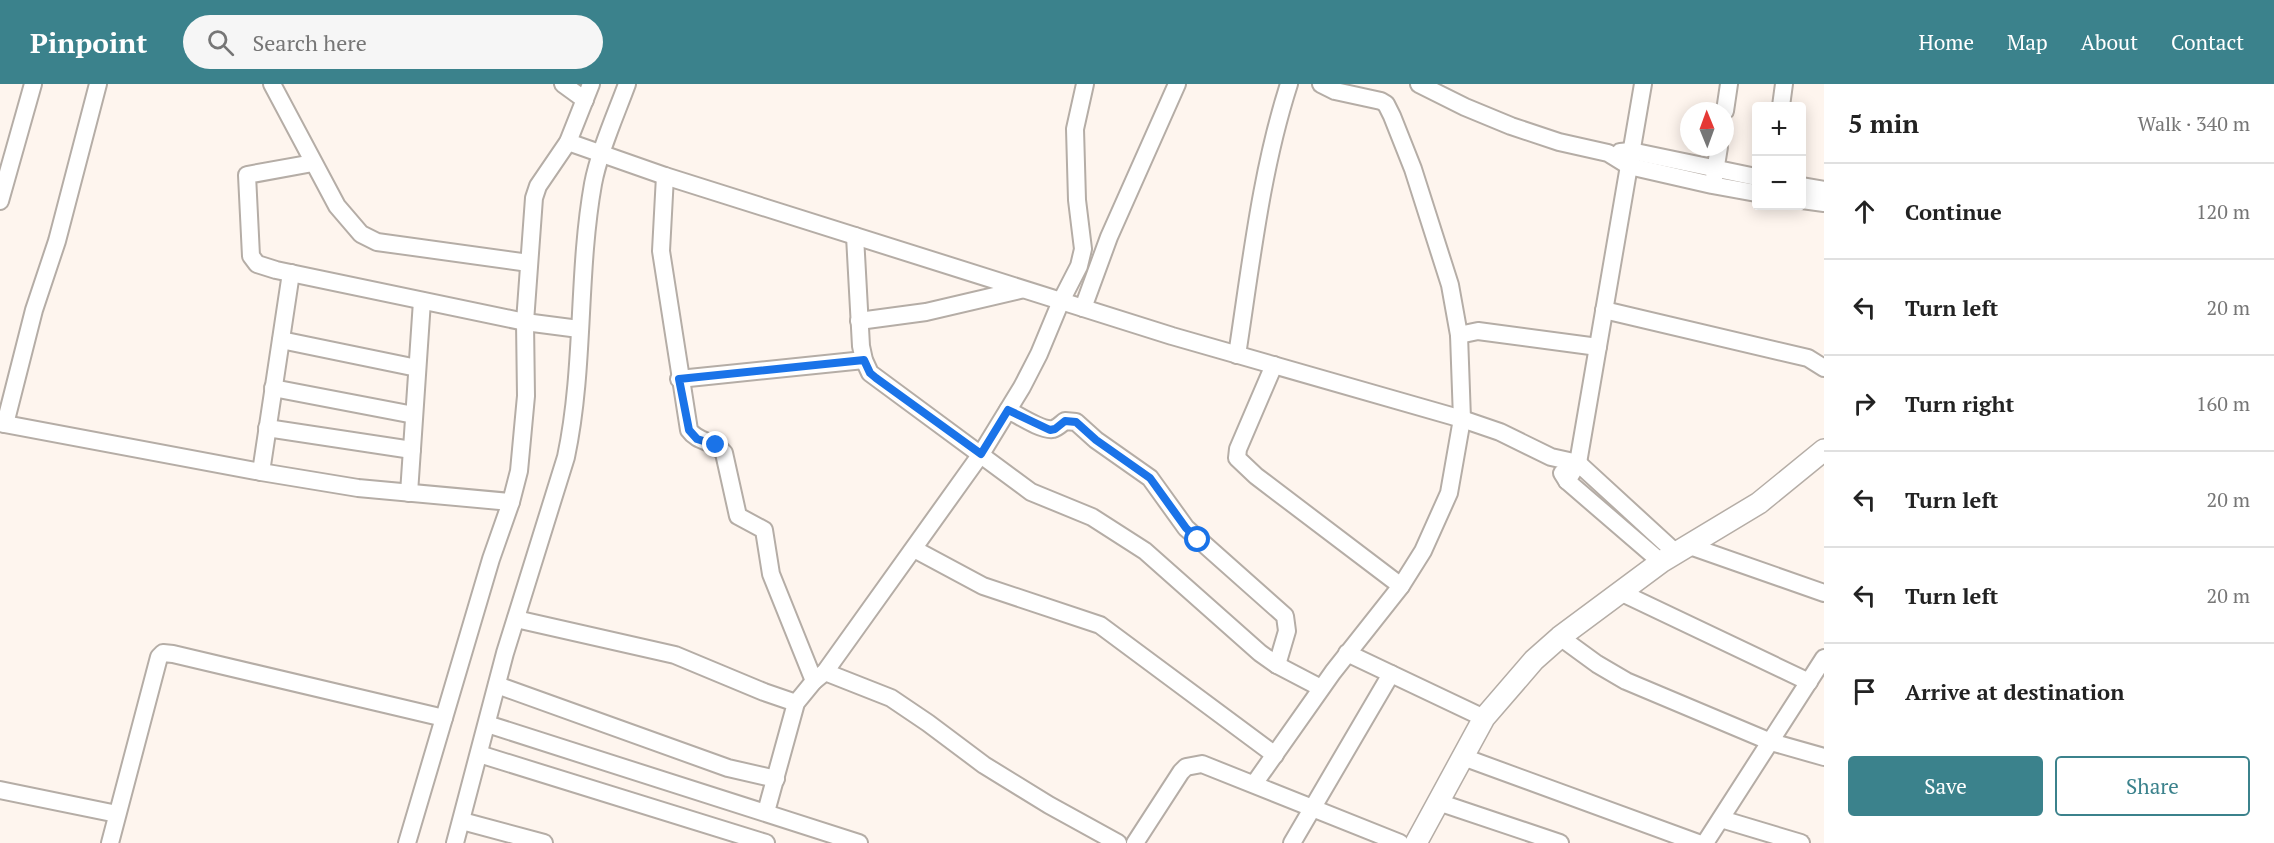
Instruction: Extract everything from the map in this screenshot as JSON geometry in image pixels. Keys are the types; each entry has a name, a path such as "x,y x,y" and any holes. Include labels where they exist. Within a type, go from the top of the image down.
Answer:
{"street":[{"path":"0,201 33,84"},
{"path":"98,84 57,241 34,310 3,423 358,488 511,502"},
{"path":"272,84 337,206 361,234 377,242 529,263"},
{"path":"563,84 585,100"},
{"path":"407,843 519,471 526,396 525,322 534,198 538,186 568,142 591,84"},
{"path":"455,843 497,685 568,447 572,426 594,182 627,84"},
{"path":"766,812 796,703 820,676 981,454 1040,354 1061,301 1079,266 1083,249 1077,200 1075,129 1085,84"},
{"path":"1083,308 1109,237 1177,84"},
{"path":"1237,355 1277,121 1289,84"},
{"path":"1254,784 1321,688 1401,586 1424,551 1449,493 1462,419 1459,335 1450,285 1413,169 1386,104 1335,91 1321,84"},
{"path":"1419,84 1465,107 1559,142 1630,159 1712,185 1752,192"},
{"path":"1567,481 1578,463 1643,84"},
{"path":"1726,102 1729,84"},
{"path":"1782,102 1784,84"},
{"path":"568,142 665,176 1083,308 1500,432 1551,457 1578,463 1674,553"},
{"path":"1712,185 1718,156"},
{"path":"1630,159 1716,168 1752,176"},
{"path":"313,163 247,175 252,259 265,267 291,273 525,322 579,329"},
{"path":"665,176 661,251 679,379 689,430 697,439 720,448 724,453 738,516 764,530 771,574 820,676 891,698 984,765 1049,806 1118,843"},
{"path":"1806,187 1824,190"},
{"path":"1806,201 1824,203"},
{"path":"855,236 859,321 864,360 870,373 1031,492 1092,518 1145,551 1245,641 1277,665 1321,688"},
{"path":"261,472 291,273"},
{"path":"859,321 926,312 1022,289"},
{"path":"409,493 422,300"},
{"path":"1604,310 1798,355 1809,358 1824,368"},
{"path":"1459,335 1478,331 1598,347"},
{"path":"280,340 417,368"},
{"path":"679,379 864,360"},
{"path":"1274,365 1238,449 1237,458 1256,476 1401,586"},
{"path":"273,388 414,415"},
{"path":"1008,410 1050,430 1065,421 1076,422 1096,440 1150,478 1192,534 1285,616 1287,631 1277,665"},
{"path":"267,428 412,450"},
{"path":"1416,843 1484,718 1534,660 1560,637 1620,592 1674,553 1758,502 1824,450"},
{"path":"1551,457 1567,481 1674,553 1824,593"},
{"path":"914,549 983,586 1100,625 1275,755"},
{"path":"1620,592 1809,682"},
{"path":"516,619 675,655 796,703"},
{"path":"1560,637 1626,681 1771,742 1824,757"},
{"path":"110,843 159,657 163,653 444,718"},
{"path":"1347,654 1484,718"},
{"path":"1705,843 1824,658"},
{"path":"1292,843 1390,674"},
{"path":"497,685 728,768 776,779"},
{"path":"487,724 859,843"},
{"path":"479,754 766,843"},
{"path":"1463,757 1698,843"},
{"path":"1135,843 1181,772 1186,767 1202,764 1400,843"},
{"path":"0,790 117,814"},
{"path":"1438,802 1560,843"},
{"path":"1721,819 1801,843"},
{"path":"462,821 544,843"}],"route":[{"path":"716,445 697,439 689,430 679,379 864,360 870,373 876,378 981,454 1008,410 1050,430 1068,420 1076,422 1121,459 1150,478 1186,528 1198,540"}]}
